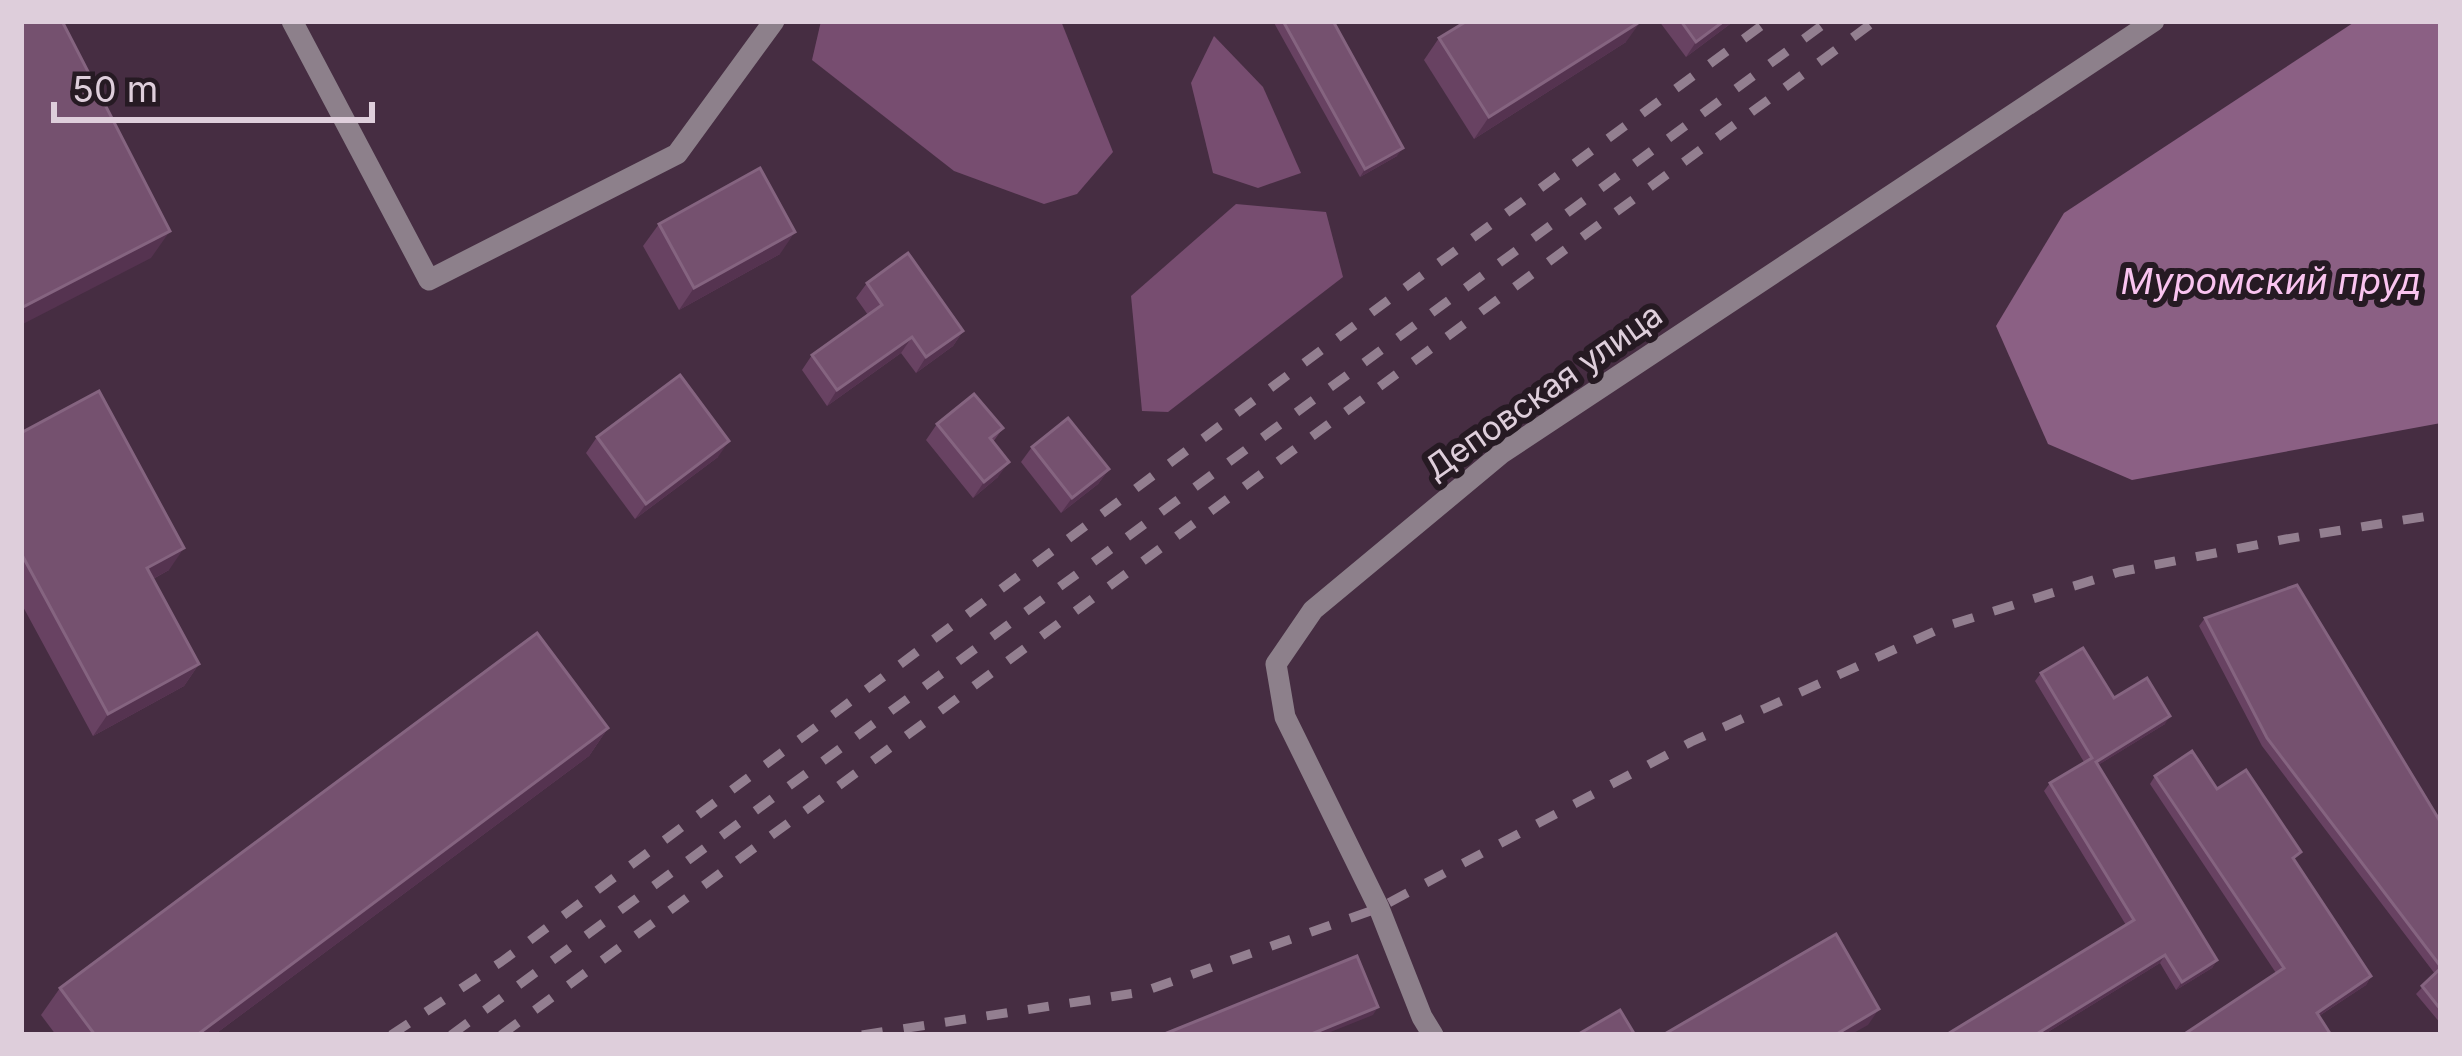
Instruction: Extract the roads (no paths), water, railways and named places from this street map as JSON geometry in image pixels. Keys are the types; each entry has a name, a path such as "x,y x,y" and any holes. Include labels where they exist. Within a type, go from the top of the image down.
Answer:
{"street":[{"path":"292,21 429,280 677,154 775,21"},
{"name":"Деповская улица","path":"1433,1035 1379,908 1286,717 1276,664 1312,610 1502,453 2154,21"}],"water":[{"name":"Муромский пруд","path":"2356,21 2441,21 2441,423 2132,480 2048,444 1996,326 2064,213"}],"railway":[{"path":"391,1035 501,962 1768,21"},
{"path":"451,1035 1828,21"},
{"path":"501,1035 1875,21"},
{"path":"862,1035 1142,992 1379,908 1691,742 1946,626 2119,572 2441,514"}]}
